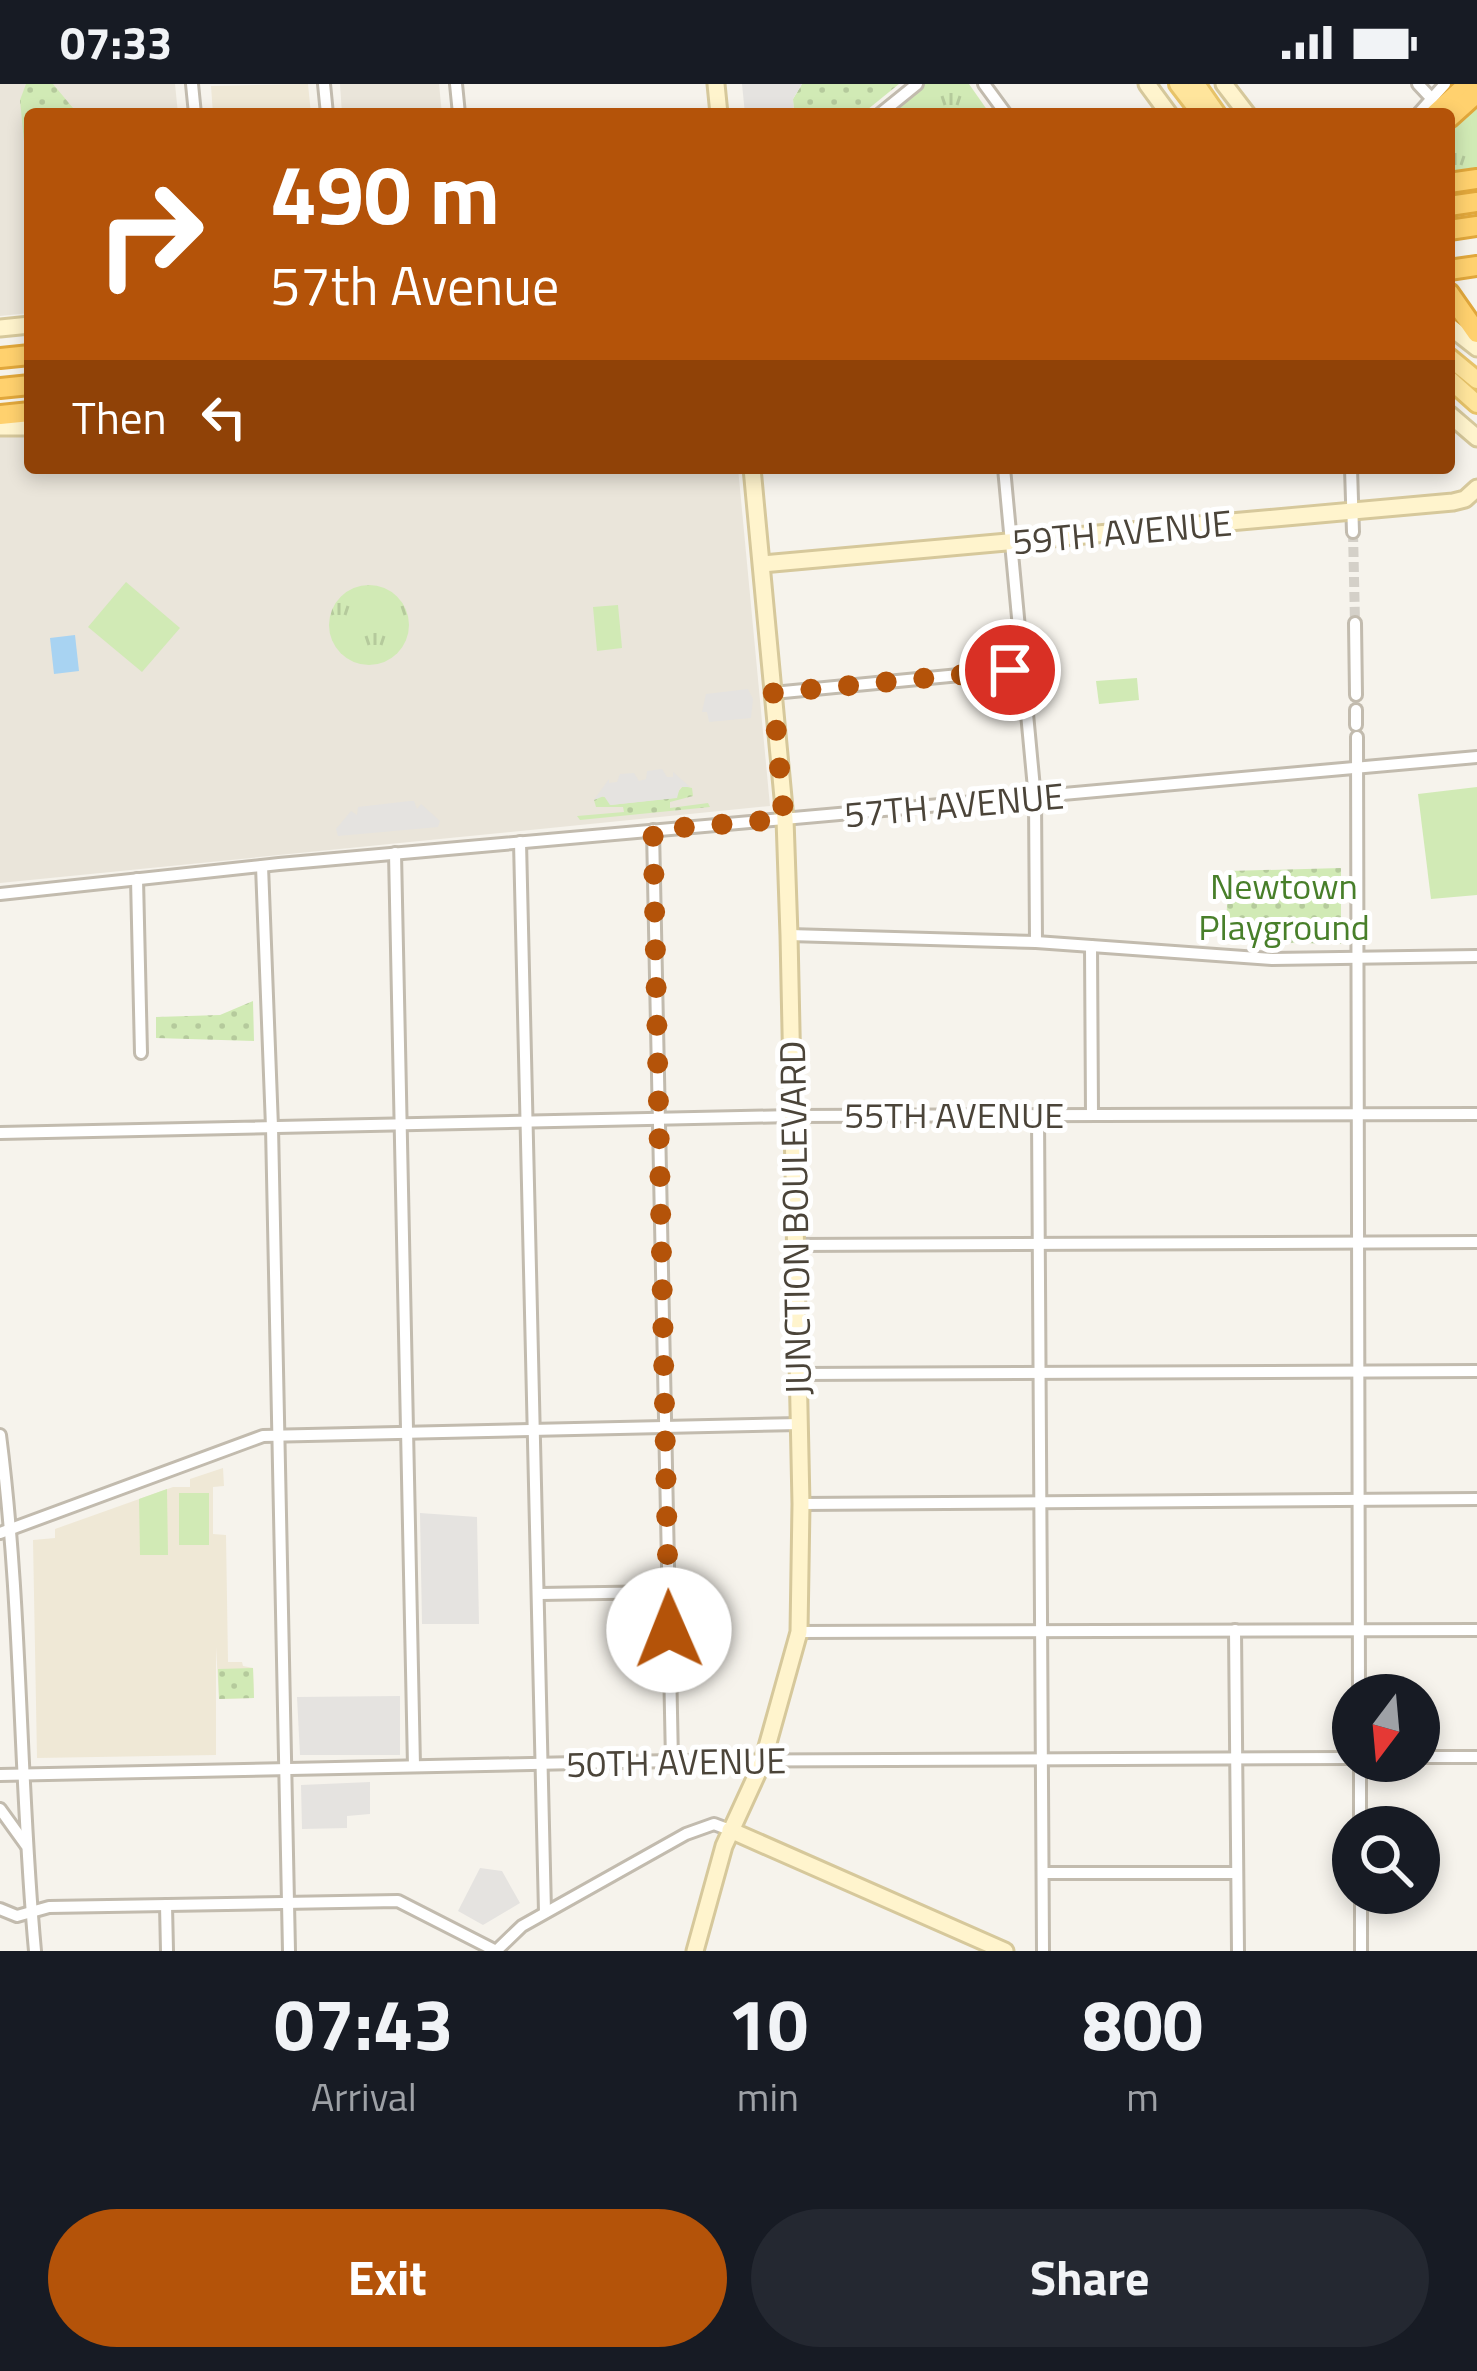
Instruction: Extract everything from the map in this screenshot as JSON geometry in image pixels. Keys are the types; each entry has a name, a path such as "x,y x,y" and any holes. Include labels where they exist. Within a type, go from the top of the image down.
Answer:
{"highway":[{"path":"1433,106 1468,84"},
{"path":"1455,302 1477,333"}],"main road":[{"path":"1178,84 1196,108"},
{"path":"1224,84 1242,108"},
{"name":"JUNCTION BOULEVARD","path":"695,1951 730,1830 763,1761 800,1632 789,934 784,819 753,474"},
{"name":"59TH AVENUE","path":"762,564 1453,502 1477,488"},
{"path":"730,1830 1005,1951"}],"street":[{"path":"887,108 917,84"},
{"path":"1418,84 1433,106 1445,84"},
{"path":"1004,474 1035,799 1036,942"},
{"path":"1351,474 1353,532"},
{"path":"1354,623 1356,695"},
{"path":"773,693 1022,670"},
{"path":"1356,710 1359,1674"},
{"name":"57TH AVENUE","path":"0,894 520,842 1477,757"},
{"path":"653,830 672,1761"},
{"path":"520,842 545,1912"},
{"path":"394,854 414,1766"},
{"path":"262,866 289,1951"},
{"path":"137,879 141,1053"},
{"path":"789,934 1036,942 1272,959 1477,956"},
{"path":"1091,946 1092,1114"},
{"path":"1038,1114 1043,1951"},
{"name":"55TH AVENUE","path":"0,1133 792,1116 1477,1114"},
{"path":"796,1245 1477,1242"},
{"path":"799,1374 1477,1371"},
{"path":"6,1530 263,1436 800,1424"},
{"path":"0,1435 35,1951"},
{"path":"801,1504 1477,1499"},
{"path":"540,1594 668,1592"},
{"path":"1235,1630 1238,1951"},
{"path":"800,1632 1477,1630"},
{"path":"1440,1757 1477,1756"},
{"name":"50TH AVENUE","path":"0,1774 672,1761 1332,1760"},
{"path":"0,1809 27,1846"},
{"path":"0,1909 16,1916 49,1906 398,1901 496,1951 507,1936 545,1912 686,1834 715,1824 730,1830"},
{"path":"1043,1873 1236,1873"},
{"path":"166,1905 166,1951"},
{"path":"1360,1914 1361,1951"}],"shaded area":[{"path":"0,84 175,84 177,108 24,108 24,314 0,316"},
{"path":"308,84 310,108 213,108 211,86"},
{"path":"340,84 439,84 441,108 342,108"},
{"path":"742,84 802,84 794,108 744,108"},
{"path":"24,433 24,474 739,474 770,806 0,883 0,435"},
{"path":"748,689 753,699 751,718 709,722 707,712 702,712 706,694"},
{"path":"662,769 667,777 673,777 673,772 690,787 680,787 677,798 610,805 604,796 594,800 609,779 609,783 617,782 620,774 634,773 639,781 646,779 647,771"},
{"path":"414,801 417,809 421,804 440,821 438,827 338,836 336,829 351,811 357,815 358,807"},
{"path":"223,1468 224,1486 213,1487 213,1534 226,1535 228,1662 253,1668 254,1698 219,1699 216,1647 216,1755 37,1758 33,1540 55,1538 55,1529 173,1487 190,1487 190,1479"},
{"path":"420,1513 477,1517 479,1624 422,1624"},
{"path":"400,1696 400,1755 300,1755 297,1697"},
{"path":"370,1782 370,1814 347,1816 347,1828 302,1829 301,1785"},
{"path":"480,1868 502,1871 520,1903 483,1925 458,1911"}],"green space":[{"path":"26,84 53,84 73,108 24,108 24,142 20,100"},
{"path":"802,84 899,84 869,108 794,108"},
{"path":"923,84 969,84 986,108 893,108"},
{"path":"1477,105 1477,171 1455,174 1455,124"},
{"path":"126,582 180,628 142,672 88,627"},
{"path":"369,585 397,597 409,625 397,653 369,665 341,653 329,625 341,597"},
{"path":"618,605 622,648 597,651 593,607"},
{"path":"1137,678 1139,700 1099,704 1096,681"},
{"path":"683,786 692,788 693,796 670,802 670,808 708,803 710,807 580,820 577,816 624,812 623,807 596,807 594,800 600,796 611,805 673,798"},
{"path":"1477,787 1477,895 1431,899 1418,794"},
{"name":"Newtown Playground","path":"1341,868 1341,944 1225,941 1229,871"},
{"path":"253,1001 254,1041 156,1038 156,1017 220,1015"},
{"path":"167,1489 168,1555 140,1555 139,1499"},
{"path":"179,1493 209,1493 209,1545 179,1545"},
{"path":"253,1668 254,1698 219,1699 218,1669"}],"water":[{"path":"75,635 79,671 54,674 50,638"}],"tunnel":[{"path":"1353,532 1355,623"}],"route":[{"path":"669,1630 653,830 784,819 773,693 1010,670"}]}
